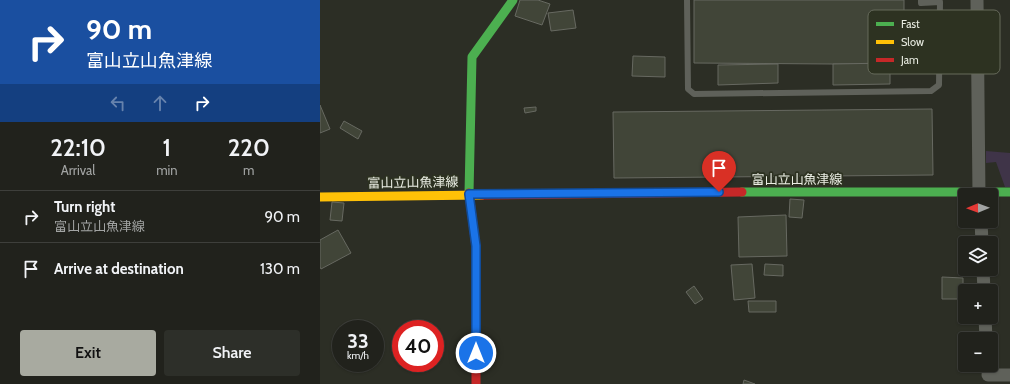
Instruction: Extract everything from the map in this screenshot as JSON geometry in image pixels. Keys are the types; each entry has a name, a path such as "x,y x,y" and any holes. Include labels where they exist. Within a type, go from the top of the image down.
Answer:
{"main road":[{"path":"476,384 476,246 469,194 472,58 513,0"},
{"name":"富山立山魚津線","path":"320,197 704,192 958,194"},
{"name":"富山立山魚津線","path":"998,193 1010,192"}],"street":[{"path":"977,0 977,10"},
{"path":"978,74 979,188"},
{"path":"988,375 1010,375"}],"lane":[{"path":"687,0 688,89 694,94 931,91 939,86 939,74"},
{"path":"921,0 921,2 940,2 940,10"}],"shaded area":[{"path":"986,151 1010,153 1010,187 1005,187 996,162 986,163"}],"building":[{"path":"520,0 538,0 550,4 542,25 515,16"},
{"path":"694,0 904,0 904,10 868,10 868,64 694,63"},
{"path":"573,10 576,28 551,31 548,13"},
{"path":"633,56 665,57 665,77 632,76"},
{"path":"868,63 868,74 890,74 890,84 833,85 833,64"},
{"path":"778,64 778,83 718,85 718,65"},
{"path":"320,105 330,129 320,133"},
{"path":"536,107 536,111 525,113 524,108"},
{"path":"932,109 933,175 614,178 613,112"},
{"path":"344,121 362,131 358,139 340,128"},
{"path":"790,199 804,200 802,218 789,217"},
{"path":"332,202 344,203 342,221 330,220"},
{"path":"786,215 787,256 739,257 738,217"},
{"path":"338,230 351,253 321,269 320,240"},
{"path":"752,264 755,298 734,300 731,265"},
{"path":"765,264 783,265 783,276 764,275"},
{"path":"942,277 963,278 963,284 958,284 958,299 942,299"},
{"path":"694,286 703,299 695,304 686,292"},
{"path":"748,301 776,301 776,312 749,312"},
{"path":"744,380 755,384 743,384"}],"traffic: fast":[{"path":"469,193 472,57 513,0"},
{"path":"742,192 1010,192"}],"traffic: slow":[{"path":"320,197 482,195"}],"traffic: jam":[{"path":"482,195 742,192"},
{"path":"469,193 476,247 476,384"}],"route":[{"path":"476,353 476,246 469,194 719,192"}]}
